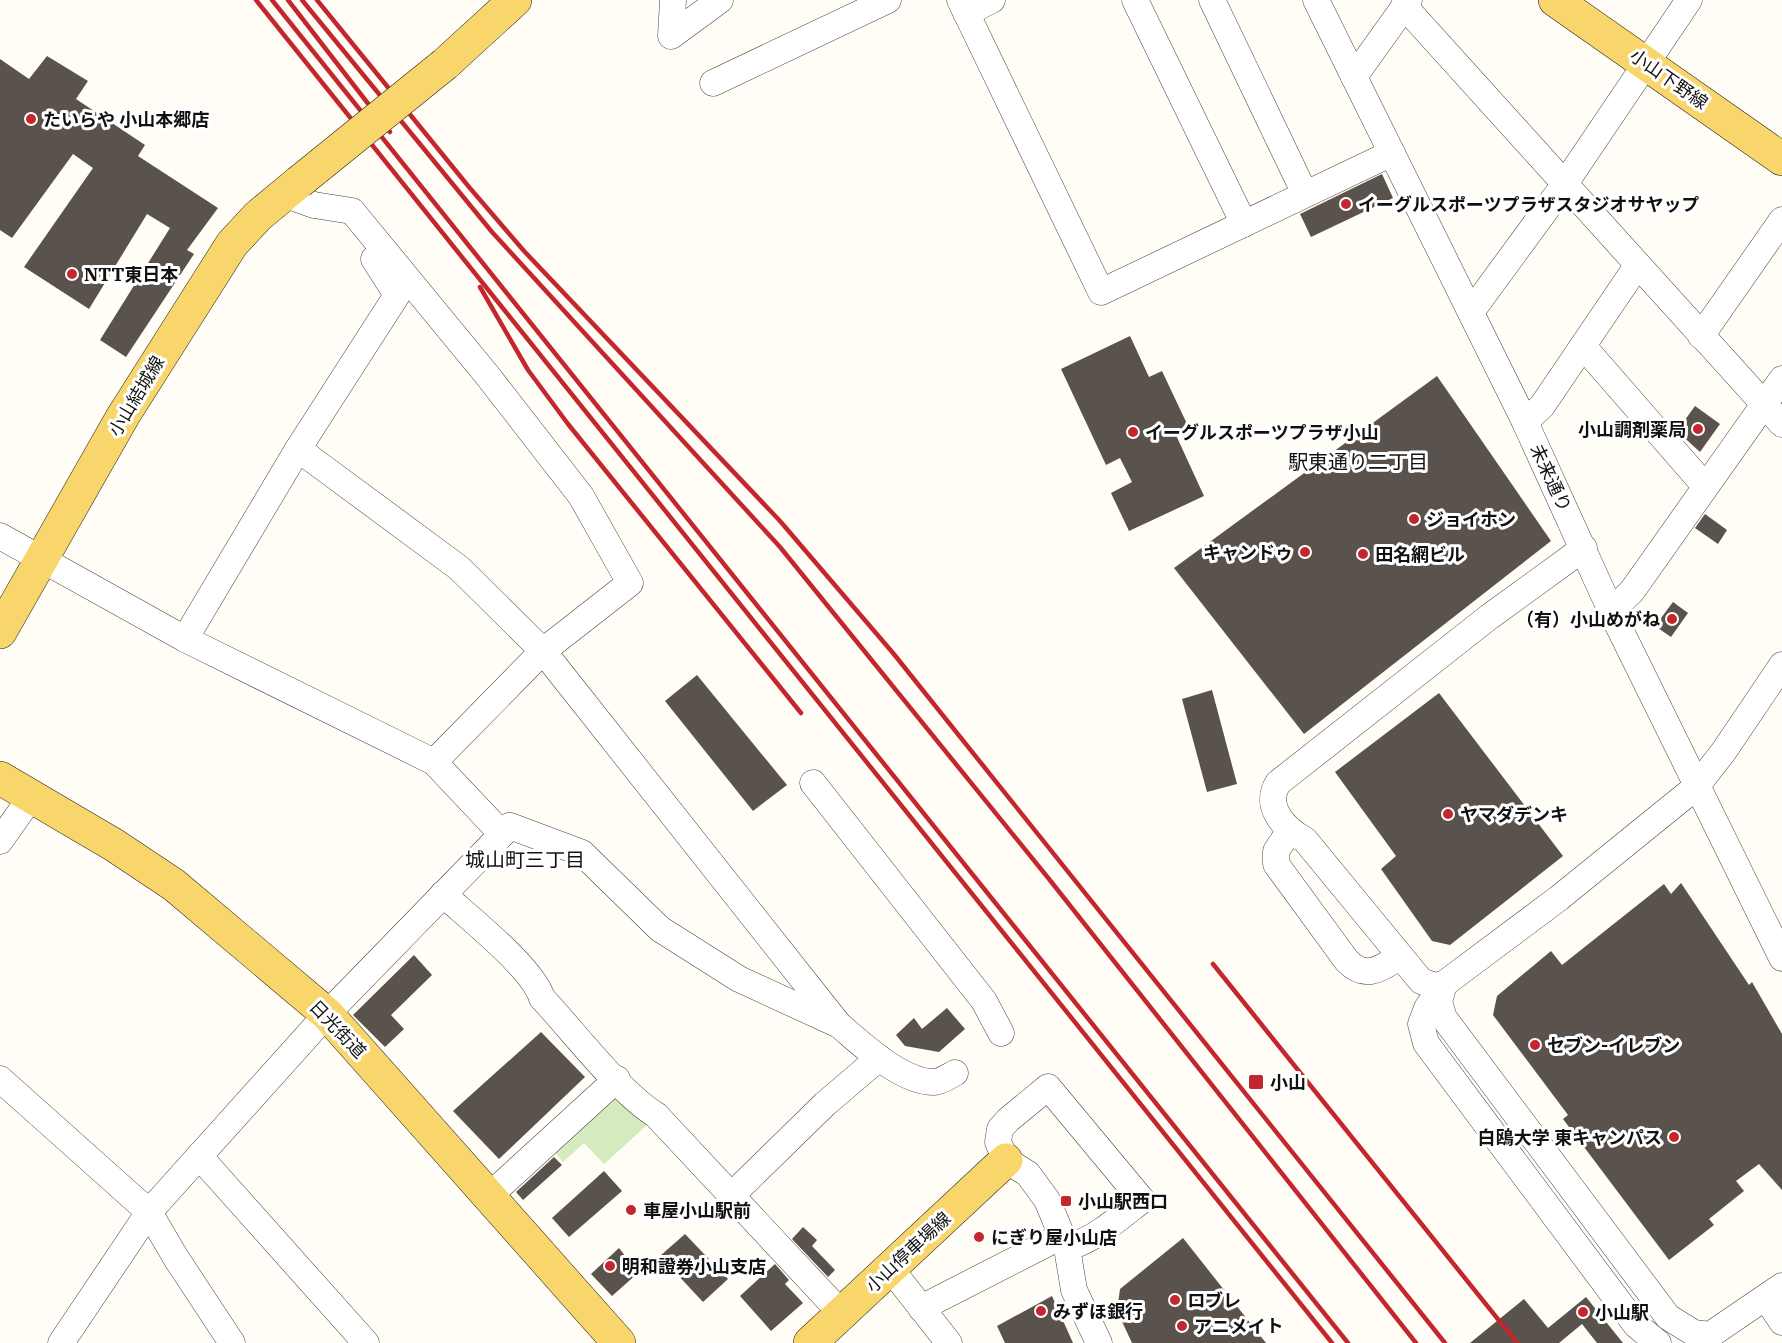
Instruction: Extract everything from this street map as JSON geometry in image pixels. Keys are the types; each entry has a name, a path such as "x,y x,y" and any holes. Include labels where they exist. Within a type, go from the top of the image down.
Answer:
{"main road":[{"name":"小山結城線","path":"0,632 129,407 232,244 258,216 445,64 515,0"},
{"name":"小山下野線","path":"1555,0 1782,159"},
{"name":"日光街道","path":"0,778 114,845 174,885 327,1014 619,1343"},
{"name":"小山停車場線","path":"810,1343 890,1268 1017,1167"}],"street":[{"path":"673,0 671,36 720,0"},
{"path":"713,83 888,0"},
{"path":"992,0 963,6 1101,292 1392,153"},
{"path":"1135,0 1244,224"},
{"path":"1212,0 1305,194"},
{"name":"未来通り","path":"1316,0 1525,422 1611,611 1696,787 1780,948"},
{"path":"1471,312 1563,185 1689,0"},
{"path":"1354,77 1406,3 1563,185 1782,424"},
{"path":"291,188 314,205 352,211 488,375 581,496 630,583 543,651 434,762"},
{"path":"185,639 298,449 397,295 352,223 352,211"},
{"path":"1701,336 1782,220"},
{"path":"1525,422 1542,406 1637,266"},
{"path":"1583,346 1706,486"},
{"path":"1611,611 1632,591 1782,379"},
{"path":"298,449 459,568 543,651 839,1025 879,1058 913,1078 936,1082 955,1073"},
{"path":"0,536 185,639 434,762 501,833"},
{"path":"1444,984 1435,986 1421,981 1399,957 1305,840 1290,831 1273,806 1273,791 1278,783 1489,617 1584,548"},
{"path":"1658,1343 1636,1325 1426,1043 1422,1032 1424,1015 1444,984 1559,898 1696,787 1724,751 1782,665"},
{"path":"813,783 984,1001 1001,1033"},
{"path":"0,841 31,797"},
{"path":"61,1343 149,1212 327,1014 510,825 582,854 660,929 739,979 839,1025"},
{"path":"1290,831 1276,851 1276,864 1347,961 1360,971 1369,973 1379,970 1399,957"},
{"path":"443,894 514,961 539,988 542,998 617,1079 644,1107 656,1115 842,1314"},
{"path":"1444,984 1439,1002 1444,1018 1659,1306 1680,1326 1703,1339 1774,1292 1782,1322"},
{"path":"732,1195 825,1104 879,1058"},
{"path":"0,1079 149,1212 176,1258 232,1343"},
{"path":"489,1196 617,1079"},
{"path":"921,1308 1050,1242 1065,1243 1081,1244 1142,1200 1048,1087 1000,1129 998,1142 1047,1200 1065,1243 1074,1290 1099,1343"},
{"path":"199,1156 366,1343"},
{"path":"890,1268 949,1343"}],"green space":[{"path":"609,1095 623,1097 648,1124 604,1164 584,1143 563,1162 552,1149"}],"building":[{"path":"47,56 88,81 76,99 145,145 138,156 218,208 187,250 194,254 126,357 100,340 170,228 147,214 89,309 24,267 93,168 73,154 12,238 0,230 0,59 29,79"},
{"name":"イーグルスポーツプラザスタジオサヤップ","path":"1382,174 1393,198 1311,237 1300,214"},
{"name":"イーグルスポーツプラザ小山","path":"1130,336 1149,377 1162,371 1188,426 1175,433 1204,496 1129,531 1111,493 1132,482 1120,458 1106,465 1061,369"},
{"name":"田名網ビル","path":"1437,376 1551,541 1304,734 1174,568"},
{"name":"小山調剤薬局","path":"1695,406 1720,424 1700,452 1677,431"},
{"path":"1705,514 1727,530 1718,544 1695,528"},
{"name":"（有）小山めがね","path":"1673,602 1688,613 1671,637 1655,626"},
{"path":"697,675 787,785 753,811 665,701"},
{"path":"1212,690 1237,784 1207,792 1182,699"},
{"name":"ヤマダデンキ","path":"1439,693 1563,856 1450,945 1432,941 1381,869 1396,856 1335,772"},
{"name":"白鴎大学 東キャンパス","path":"1681,883 1749,985 1752,982 1782,1034 1782,1190 1759,1164 1736,1181 1744,1191 1709,1219 1714,1225 1669,1260 1563,1119 1568,1115 1493,1015 1497,996 1551,951 1562,965 1664,884 1671,894"},
{"path":"414,955 432,975 391,1015 404,1029 385,1047 353,1015"},
{"path":"947,1008 965,1029 939,1052 905,1046 896,1035 914,1018 922,1029"},
{"path":"541,1032 585,1077 499,1159 453,1111"},
{"path":"554,1157 562,1165 523,1200 516,1192"},
{"path":"604,1171 622,1191 569,1237 552,1218"},
{"path":"803,1227 817,1240 812,1246 835,1270 828,1277 792,1239"},
{"path":"685,1234 728,1279 703,1302 660,1256"},
{"name":"ロブレ","path":"1183,1238 1266,1343 1132,1343 1117,1311 1120,1289"},
{"path":"619,1248 638,1273 612,1296 591,1274"},
{"path":"775,1264 789,1280 785,1284 803,1303 771,1331 740,1296"},
{"name":"みずほ銀行","path":"1052,1296 1073,1343 1005,1343 997,1326"},
{"name":"小山駅","path":"1586,1297 1623,1343 1597,1343 1582,1324 1559,1343 1470,1343 1524,1299 1548,1328"}],"railway":[{"path":"256,0 1332,1343"},
{"path":"272,0 1348,1343"},
{"path":"288,0 390,132"},
{"path":"302,0 492,232 780,547 1049,879 1416,1343"},
{"path":"317,0 524,251 780,521 893,653 1445,1343"},
{"path":"480,287 528,370 568,424 801,713"},
{"path":"1213,964 1517,1343"}],"place":[{"name":"たいらや 小山本郷店","path":"31,119"},
{"name":"イーグルスポーツプラザスタジオサヤップ","path":"1346,204"},
{"name":"NTT東日本","path":"72,274"},
{"name":"小山調剤薬局","path":"1698,429"},
{"name":"イーグルスポーツプラザ小山","path":"1133,432"},
{"name":"ジョイホン","path":"1414,519"},
{"name":"キャンドゥ","path":"1305,552"},
{"name":"田名網ビル","path":"1363,554"},
{"name":"（有）小山めがね","path":"1672,619"},
{"name":"ヤマダデンキ","path":"1448,814"},
{"name":"セブン-イレブン","path":"1535,1045"},
{"name":"小山","path":"1256,1082"},
{"name":"白鴎大学 東キャンパス","path":"1674,1137"},
{"name":"小山駅西口","path":"1066,1201"},
{"name":"車屋小山駅前","path":"631,1210"},
{"name":"にぎり屋小山店","path":"979,1237"},
{"name":"明和證券小山支店","path":"610,1266"},
{"name":"ロブレ","path":"1175,1300"},
{"name":"みずほ銀行","path":"1041,1311"},
{"name":"小山駅","path":"1583,1312"},
{"name":"アニメイト","path":"1182,1326"}],"district":[{"name":"駅東通り二丁目","path":"1358,461"},
{"name":"城山町三丁目","path":"525,859"}]}
